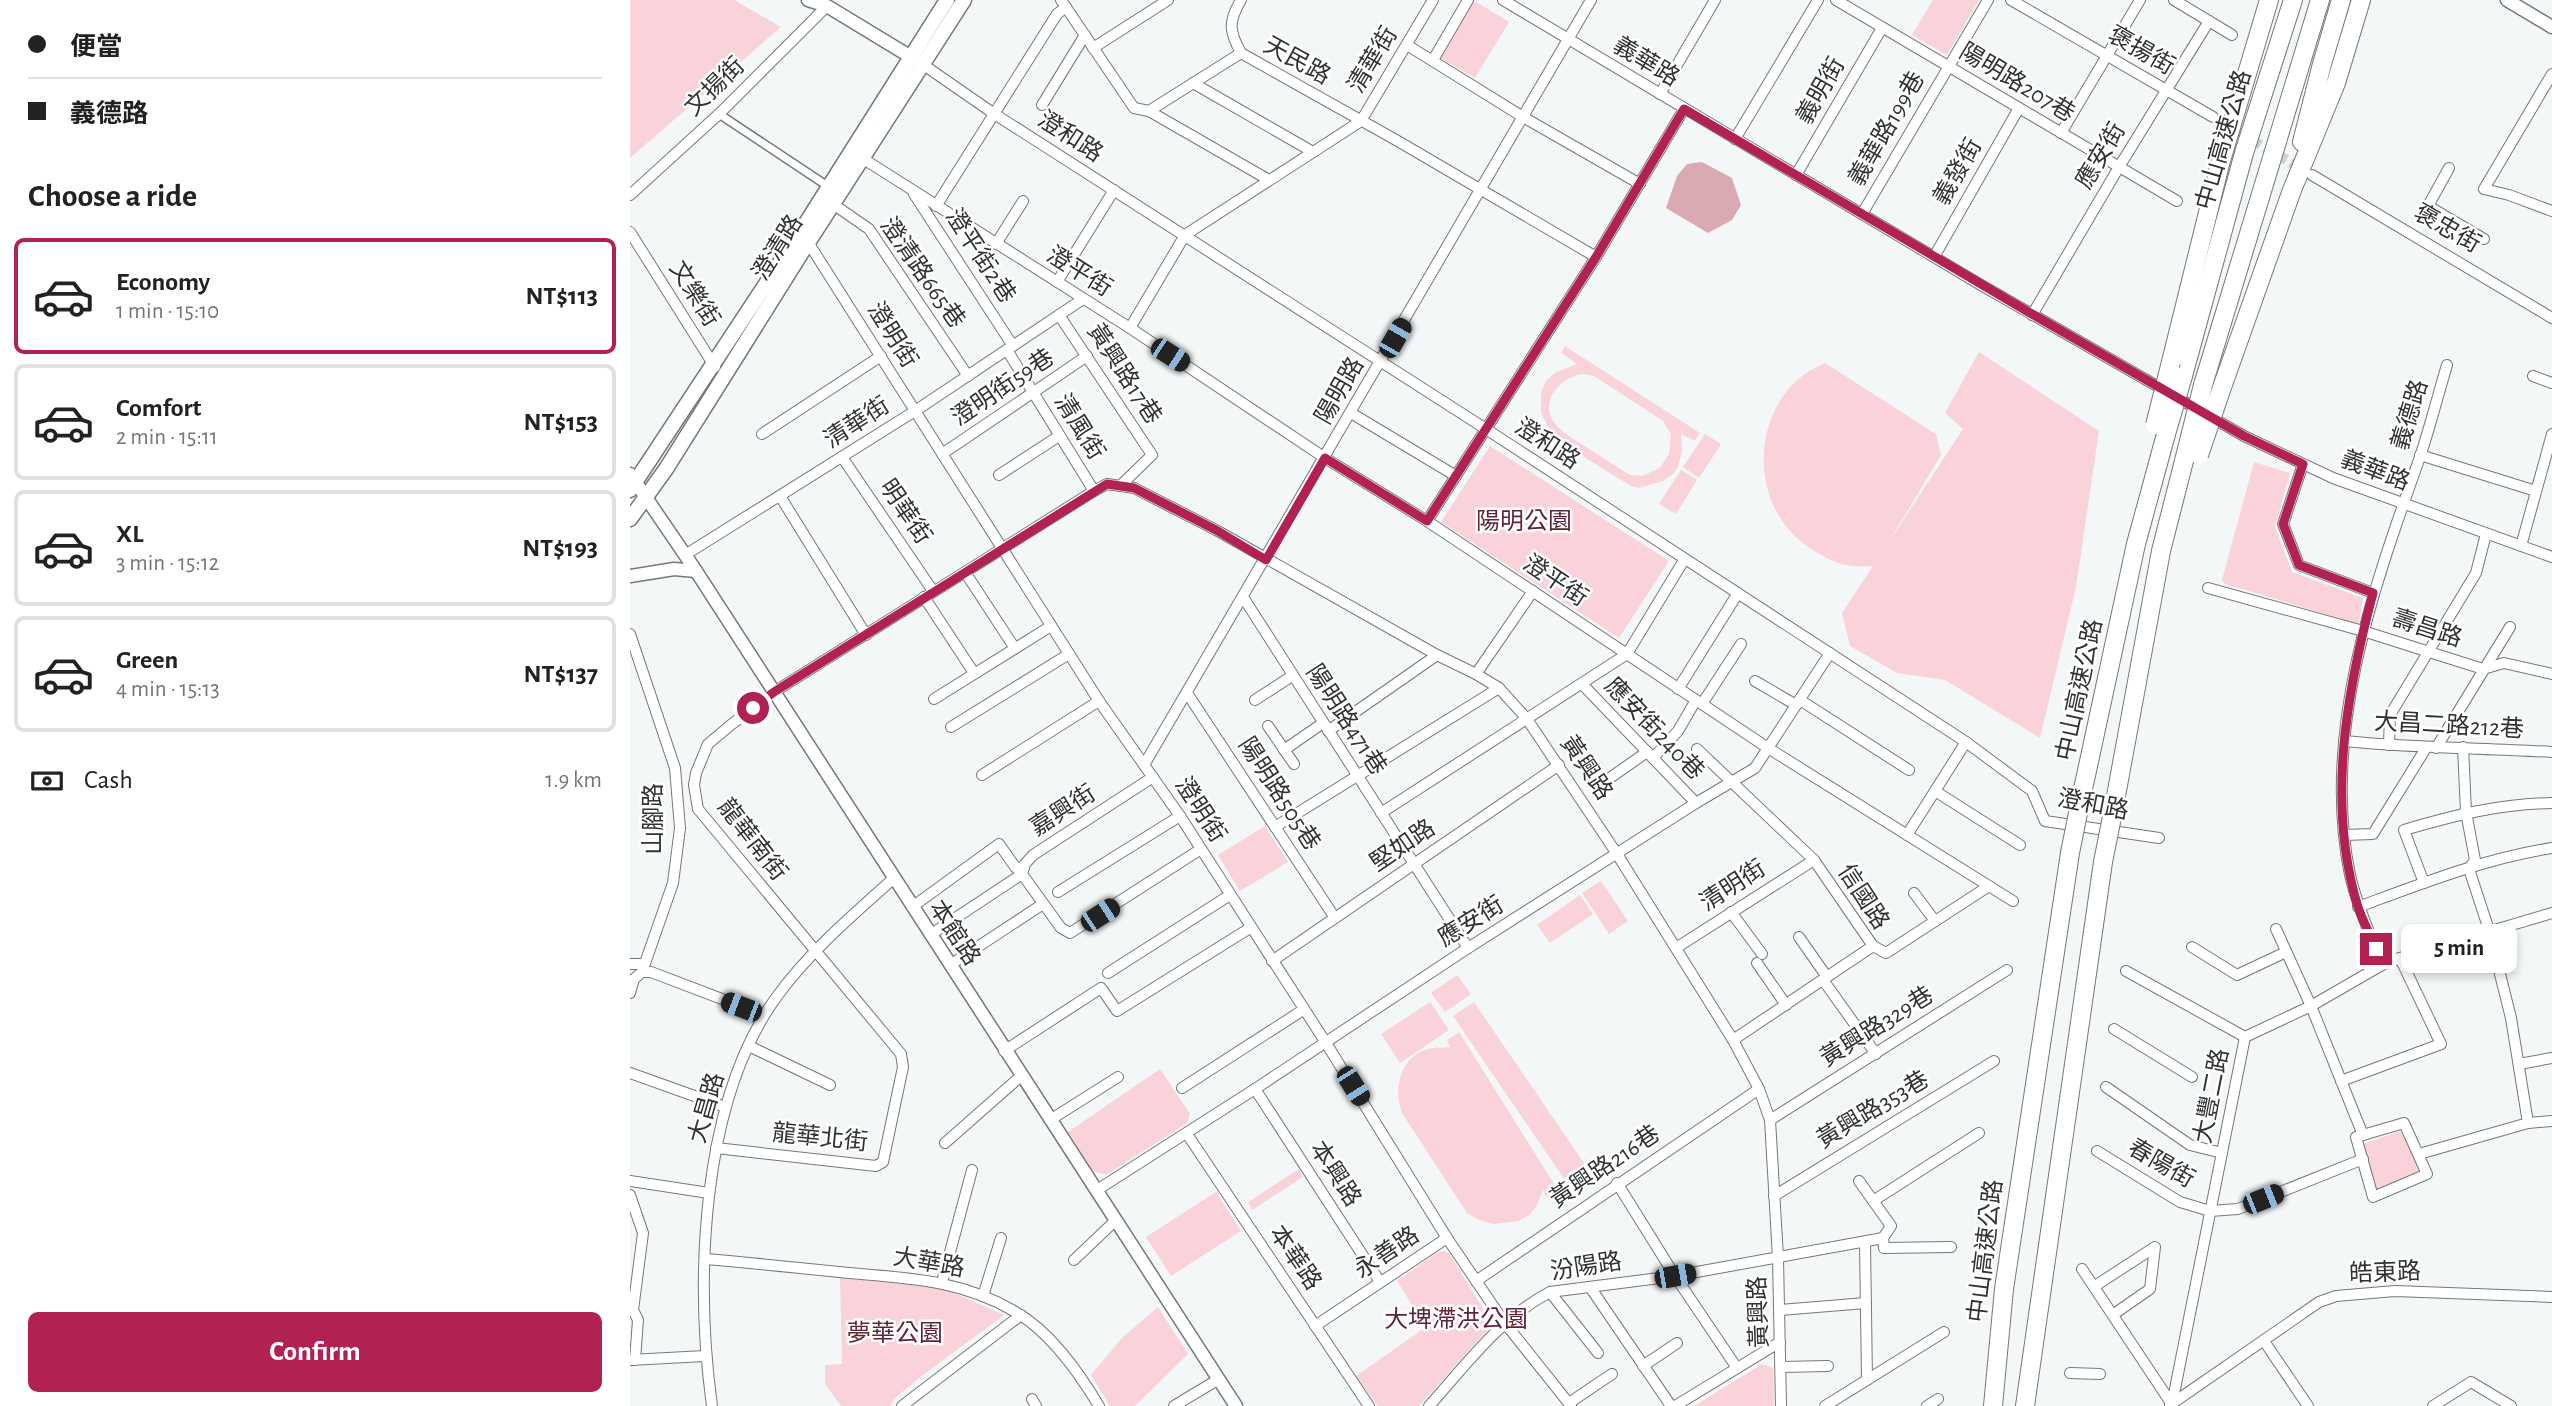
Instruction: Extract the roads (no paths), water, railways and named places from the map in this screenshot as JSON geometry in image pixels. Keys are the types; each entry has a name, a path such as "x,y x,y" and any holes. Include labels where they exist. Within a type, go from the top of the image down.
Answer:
{"highway":[{"path":"2231,122 2236,74 2256,0"},
{"path":"2177,369 2231,122 2269,0"},
{"name":"中山高速公路","path":"1993,1406 2006,1275 2070,853 2080,803 2161,429 2177,369 2292,0"},
{"name":"中山高速公路","path":"2025,1406 2103,862 2161,551 2193,452 2203,385 2320,0"},
{"path":"2292,190 2322,64 2341,0"},
{"path":"2193,452 2220,393 2292,190 2336,83 2361,0"}],"main road":[{"name":"澄清路","path":"630,519 646,499 724,377 805,236 832,204 862,158 947,0"},
{"name":"澄清路","path":"632,482 805,236 917,60 964,0"}],"street":[{"path":"808,0 825,3 917,60"},
{"path":"1093,48 1168,0"},
{"path":"1241,0 1232,16 1231,36 1241,53"},
{"name":"清華街","path":"1130,328 1185,235 1362,121 1433,0"},
{"path":"1433,60 1468,0"},
{"name":"義華路","path":"1503,0 1934,257 2244,436 2303,464 2401,504 2552,557"},
{"name":"陽明路","path":"1144,765 1591,0"},
{"path":"1660,94 1716,0"},
{"path":"1735,139 1818,0"},
{"name":"陽明路207巷","path":"1836,0 2177,201"},
{"name":"義華路199巷","path":"1862,214 1988,0"},
{"name":"褒揚街","path":"2011,0 2213,117"},
{"path":"2061,133 2140,0"},
{"path":"2174,0 2232,35"},
{"path":"2508,0 2552,27"},
{"name":"文揚街","path":"630,195 719,114 825,3"},
{"path":"936,206 1063,4 1134,108 1149,111 1269,180"},
{"name":"應安街","path":"2032,314 2209,21"},
{"name":"義明街","path":"1796,175 1882,28"},
{"path":"1042,105 1085,35"},
{"path":"1407,45 1523,117 1640,184"},
{"name":"天民路","path":"1149,111 1241,53 1596,257"},
{"name":"澄和路","path":"917,60 993,113 1381,361 1966,742 2032,791 2045,821 2159,838"},
{"path":"2552,74 2484,189 2552,211"},
{"path":"1193,83 1313,152"},
{"name":"義發街","path":"1934,257 2019,108"},
{"path":"1427,521 1596,257 1684,109"},
{"path":"719,114 828,187"},
{"name":"澄平街","path":"862,158 1130,328 1325,458 1427,521 1768,748 2013,901"},
{"path":"2449,168 2428,206 2484,239"},
{"name":"褒忠街","path":"2315,177 2552,318"},
{"name":"澄平街2巷","path":"911,190 1010,348"},
{"path":"1057,282 1114,190"},
{"path":"996,244 1023,201"},
{"name":"澄清路665巷","path":"832,204 869,229 968,376"},
{"name":"文樂街","path":"630,232 714,366 724,377"},
{"name":"澄明街","path":"805,236 1099,701 1180,816 1326,1043 1447,1238 1504,1322 1570,1404"},
{"name":"清華街","path":"685,555 915,411 1083,299"},
{"name":"黃興路17巷","path":"1059,314 1152,455 1120,486"},
{"name":"清風街","path":"1010,348 1033,393 1094,491"},
{"path":"762,433 881,356"},
{"name":"澄明街59巷","path":"942,454 1087,356"},
{"name":"義德路","path":"2382,965 2358,907 2344,835 2340,792 2344,741 2363,631 2373,593 2401,504 2420,455 2447,365"},
{"path":"2533,376 2552,383"},
{"path":"1351,412 1456,476"},
{"path":"2521,546 2552,434"},
{"path":"999,475 1059,436"},
{"path":"2420,455 2536,491"},
{"name":"明華街","path":"842,457 929,594 974,673"},
{"path":"2303,464 2283,524 2299,565 2373,593"},
{"name":"本館路","path":"632,482 696,571 1004,1051 1237,1406"},
{"name":"黃興路","path":"866,635 1107,484 1134,488 1155,498 1499,688 1527,719 1617,854 1733,1040 1759,1089 1770,1119 1780,1310 1781,1406"},
{"path":"780,496 866,635"},
{"path":"2389,745 2390,715 2476,573 2486,534"},
{"path":"1381,813 1626,654 1684,560"},
{"path":"630,576 674,569 696,571"},
{"path":"965,572 1014,648"},
{"name":"壽昌路","path":"2208,588 2363,631 2483,669 2504,663 2552,674"},
{"path":"1476,674 1533,592"},
{"path":"1678,689 1738,593"},
{"name":"陽明路471巷","path":"1243,597 1468,948"},
{"path":"934,699 1051,626"},
{"path":"2344,835 2373,834 2510,627"},
{"name":"山腳路","path":"630,634 675,768 680,828 673,883 643,968 634,979 630,993"},
{"name":"龍華南街","path":"814,951 698,809 694,785 708,744 774,692 866,635"},
{"path":"1606,780 1650,755 1678,731 1741,644"},
{"name":"應安街","path":"1097,1190 1468,948 1755,768 1830,653"},
{"path":"951,727 1069,654"},
{"path":"1284,750 1326,727 1437,655"},
{"path":"1255,700 1292,676"},
{"path":"1755,681 1798,702 1909,769"},
{"name":"應安街240巷","path":"1581,684 1696,803"},
{"path":"1275,827 1499,688"},
{"name":"陽明路505巷","path":"1187,693 1335,918"},
{"path":"982,775 1099,701"},
{"path":"1268,726 1294,764"},
{"name":"大昌二路212巷","path":"2344,741 2431,748 2552,752"},
{"path":"1907,835 1966,742"},
{"path":"2463,747 2466,811 2475,860 2469,869"},
{"name":"信國路","path":"1698,749 1814,860 1873,946 1733,1040"},
{"name":"堅如路","path":"1272,961 1559,765"},
{"name":"嘉興街","path":"1153,777 1033,855 1023,871 1043,904 1061,928 1070,933 1201,849"},
{"path":"1935,791 2020,845"},
{"path":"2424,883 2404,830 2466,811 2516,803 2552,803"},
{"path":"1058,892 1180,816"},
{"path":"912,907 999,844 1016,868 1023,871"},
{"path":"2358,907 2469,869 2527,852 2552,848"},
{"name":"清明街","path":"1676,948 1814,860"},
{"path":"2469,869 2489,930 2511,1018 2528,1123"},
{"path":"930,936 1023,871"},
{"name":"大昌路","path":"712,1406 705,1356 705,1258 709,1193 726,1107 749,1046 764,1015 778,995 814,951 894,878"},
{"path":"1873,946 1886,953 1989,886"},
{"path":"1914,892 1935,921"},
{"path":"1108,973 1230,895"},
{"path":"950,965 1043,904"},
{"path":"1731,912 1786,1005"},
{"name":"大豐二路","path":"2171,1405 2245,1037 2311,1006 2382,965 2489,930 2552,914"},
{"path":"1004,1051 1101,988 1116,1011 1250,928"},
{"path":"2276,929 2311,1006 2363,1135"},
{"path":"1799,937 1876,1054"},
{"path":"2192,947 2237,975 2286,952"},
{"name":"龍華北街","path":"716,1148 876,1166 883,1162 903,1067 901,1054 814,951"},
{"path":"2341,1081 2441,1044 2400,958"},
{"path":"630,964 764,1015"},
{"name":"黃興路329巷","path":"1770,1119 2007,970"},
{"path":"2126,971 2245,1037"},
{"path":"1182,1088 1303,1010"},
{"path":"2114,1029 2192,1077"},
{"path":"749,1046 830,1085"},
{"path":"2519,1064 2552,1058"},
{"name":"黃興路353巷","path":"1774,1196 1994,1061"},
{"path":"630,1073 726,1107"},
{"path":"945,1143 1021,1076"},
{"path":"1050,1120 1118,1077"},
{"path":"2106,1087 2190,1145 2222,1153"},
{"name":"本興路","path":"1255,1089 1380,1282"},
{"name":"黃興路216巷","path":"1476,1282 1759,1089"},
{"path":"2419,1154 2528,1123 2552,1121"},
{"path":"2404,1123 2419,1154 2427,1174 2373,1197 2356,1137 2404,1123"},
{"name":"本華路","path":"1187,1133 1369,1406"},
{"path":"1873,1201 1979,1133"},
{"name":"春陽街","path":"2097,1151 2180,1202 2210,1211 2238,1209 2363,1159"},
{"path":"942,1282 972,1170"},
{"path":"630,1181 709,1193"},
{"path":"1859,1181 1891,1226 1884,1238 1884,1248 1951,1247"},
{"path":"1618,1183 1675,1276 1737,1367"},
{"path":"630,1195 643,1233 633,1310 638,1320 633,1360 705,1356"},
{"path":"1074,1260 1116,1220"},
{"path":"983,1296 1001,1238"},
{"name":"永善路","path":"1315,1326 1447,1238"},
{"name":"汾陽路","path":"1429,1406 1504,1322 1550,1292 1675,1276 1884,1238"},
{"path":"1866,1242 1867,1380"},
{"path":"2095,1286 2155,1247 2150,1289 2114,1314"},
{"name":"大華路","path":"705,1258 942,1282 983,1296 1021,1315 1037,1328 1074,1368 1099,1406"},
{"path":"2082,1269 2114,1314 2171,1405"},
{"path":"1590,1287 1673,1406 1780,1342"},
{"name":"皓東路","path":"2171,1405 2319,1302 2336,1296 2395,1291 2552,1297"},
{"path":"1550,1292 1598,1353"},
{"path":"1780,1310 1866,1303"},
{"path":"902,1406 1021,1315"},
{"path":"1825,1406 1944,1332"},
{"path":"2264,1341 2308,1406"},
{"path":"1643,1366 1677,1343"},
{"path":"1781,1367 1828,1366"},
{"path":"2070,1373 2100,1374"},
{"path":"1570,1404 1612,1374"},
{"path":"1174,1406 1219,1379"},
{"path":"2433,1406 2471,1382 2511,1406"},
{"path":"1927,1406 1938,1399"}],"tunnel":[{"path":"2213,117 2302,169"}],"park label":[{"name":"陽明公園","path":"1524,522"},
{"name":"大埤滯洪公園","path":"1456,1320"},
{"name":"夢華公園","path":"895,1334"}]}
